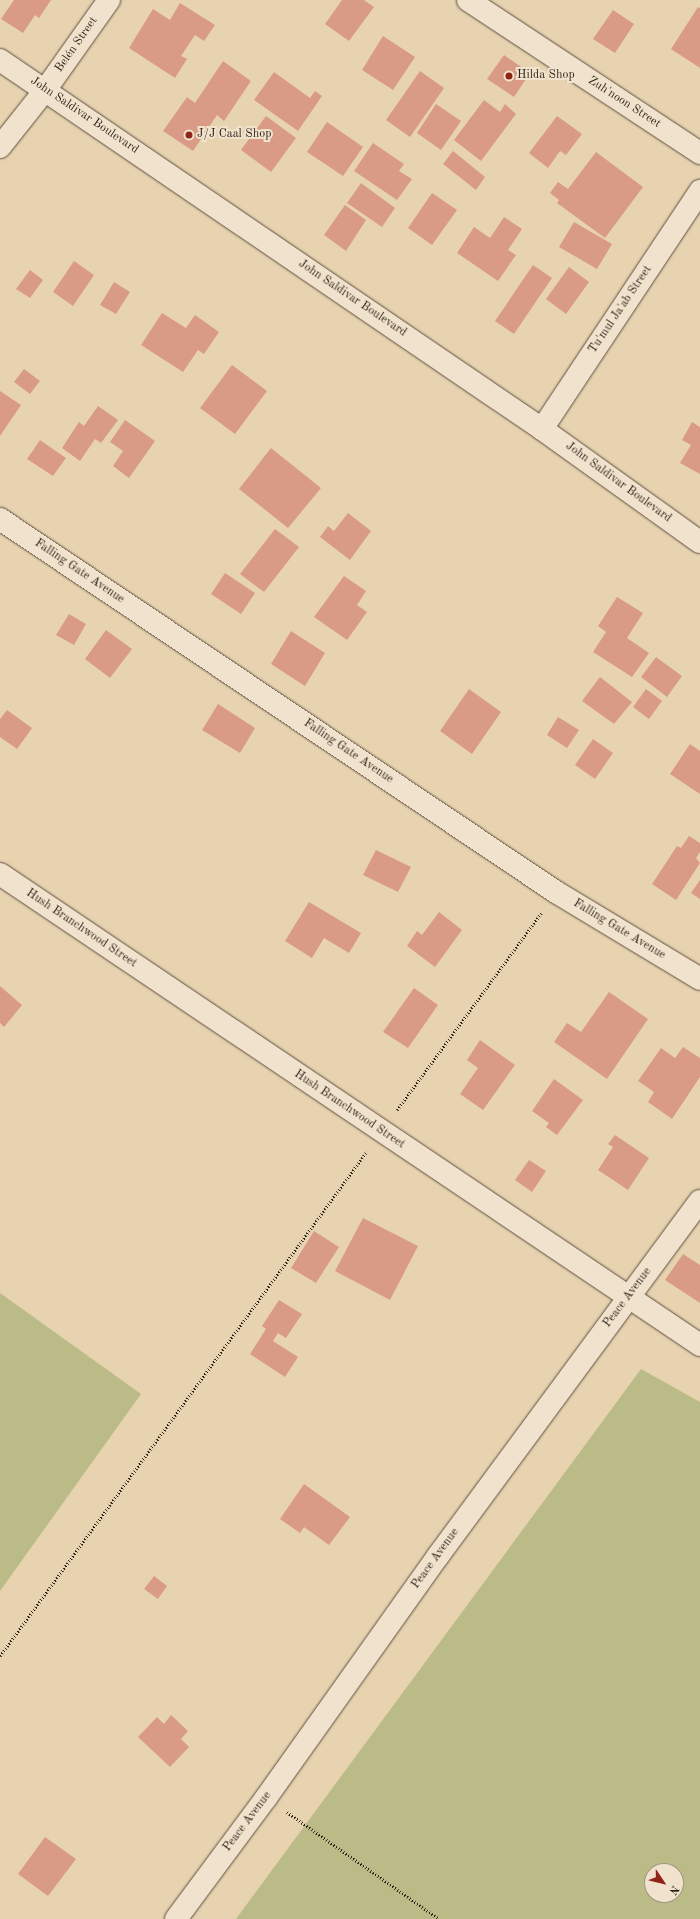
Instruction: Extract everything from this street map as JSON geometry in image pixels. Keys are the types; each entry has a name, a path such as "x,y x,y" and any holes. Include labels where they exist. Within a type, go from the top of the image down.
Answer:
{"street":[{"name":"Belén Street","path":"0,147 46,89 109,0"},
{"name":"Zuh'noon Street","path":"468,0 700,153"},
{"name":"John Saldivar Boulevard","path":"0,60 46,89 542,429 700,542"},
{"name":"Tu'mul Ja'ab Street","path":"542,429 700,190"},
{"name":"Falling Gate Avenue","path":"0,519 556,892 700,979"},
{"name":"Hush Branchwood Street","path":"0,874 381,1132 700,1345"},
{"name":"Peace Avenue","path":"176,1919 266,1798 443,1549 700,1201"}],"path":[{"path":"0,1656 556,892"},
{"path":"266,1798 439,1919"}],"green space":[{"path":"0,1293 141,1394 0,1591"},
{"path":"641,1369 700,1402 700,1919 236,1919"}],"building":[{"path":"14,0 51,0 39,18 35,15 23,33 1,19"},
{"path":"342,0 364,0 374,7 349,41 325,24"},
{"path":"180,3 215,25 204,41 195,35 181,56 187,59 175,78 129,48 153,9 170,20"},
{"path":"698,7 700,8 700,68 671,49"},
{"path":"613,10 634,24 615,53 593,39"},
{"path":"383,36 415,57 393,90 362,70"},
{"path":"504,55 530,73 514,97 487,79"},
{"path":"223,61 251,81 224,121 217,115 193,151 163,131 187,97 195,103"},
{"path":"420,71 444,88 410,137 386,120"},
{"path":"274,72 310,98 315,91 322,96 298,131 254,100"},
{"path":"484,100 500,112 505,104 516,114 481,161 454,140"},
{"path":"436,104 461,121 441,150 417,133"},
{"path":"266,116 296,138 271,172 241,150"},
{"path":"557,116 582,134 566,155 560,151 548,168 529,153"},
{"path":"327,122 363,147 343,176 307,152"},
{"path":"373,143 404,164 399,171 412,179 397,200 354,171"},
{"path":"453,151 485,177 476,190 443,164"},
{"path":"596,152 643,187 605,238 557,203 559,200 550,193 558,182 568,189"},
{"path":"361,183 395,208 382,227 347,203"},
{"path":"432,193 457,210 432,245 408,228"},
{"path":"345,205 366,220 346,251 324,235"},
{"path":"504,217 522,229 508,250 516,255 498,281 457,253 474,227 490,238"},
{"path":"574,222 612,244 597,269 559,247"},
{"path":"74,261 94,275 73,306 53,292"},
{"path":"533,265 552,278 514,334 495,321"},
{"path":"569,267 589,282 566,314 546,299"},
{"path":"30,270 43,280 30,298 16,289"},
{"path":"114,282 130,292 116,314 100,305"},
{"path":"162,313 186,328 195,315 219,332 204,354 198,350 183,372 141,345"},
{"path":"232,365 267,391 235,434 200,408"},
{"path":"24,369 40,381 30,394 14,382"},
{"path":"0,391 21,405 0,436"},
{"path":"98,406 118,420 101,443 95,439 80,461 62,448 79,422 84,426"},
{"path":"125,420 155,441 129,478 113,466 123,451 110,442"},
{"path":"692,422 700,427 700,474 680,463 691,445 682,440"},
{"path":"40,440 66,458 53,476 27,459"},
{"path":"271,448 321,488 288,528 239,489"},
{"path":"348,513 371,531 350,560 320,537 328,526 334,531"},
{"path":"275,529 299,547 264,592 240,574"},
{"path":"225,573 255,593 241,614 211,594"},
{"path":"344,576 366,591 357,605 367,612 347,640 314,617"},
{"path":"617,597 643,613 627,638 649,653 632,677 593,652 606,632 598,626"},
{"path":"69,614 86,624 74,645 56,635"},
{"path":"106,630 132,649 110,678 85,659"},
{"path":"291,631 325,653 305,686 271,664"},
{"path":"656,657 682,676 667,697 641,677"},
{"path":"600,677 632,702 614,724 582,701"},
{"path":"469,689 501,712 472,754 440,731"},
{"path":"646,689 662,701 649,719 633,707"},
{"path":"218,704 255,728 240,753 202,730"},
{"path":"7,710 32,728 17,749 0,737 0,719"},
{"path":"558,717 579,730 567,748 547,735"},
{"path":"593,739 613,753 595,779 575,765"},
{"path":"690,744 700,751 700,794 670,774"},
{"path":"689,836 700,843 700,852 696,858 700,863 676,900 652,884 677,846 681,848"},
{"path":"376,850 411,867 398,892 363,875"},
{"path":"700,880 700,899 691,893"},
{"path":"309,902 361,933 349,953 324,938 312,958 285,941"},
{"path":"439,912 462,930 435,967 407,946 417,931 422,935"},
{"path":"0,986 22,1005 4,1027 0,1023"},
{"path":"414,988 438,1005 408,1048 383,1032"},
{"path":"609,992 648,1019 607,1079 554,1042 567,1023 581,1032"},
{"path":"480,1040 515,1065 483,1110 460,1094 478,1068 467,1060"},
{"path":"683,1047 700,1058 700,1077 672,1119 648,1102 654,1092 638,1081 661,1048 675,1058"},
{"path":"554,1079 583,1100 557,1135 546,1127 549,1123 532,1111"},
{"path":"615,1135 649,1158 628,1190 598,1170 613,1147 608,1144"},
{"path":"529,1160 546,1171 532,1192 515,1180"},
{"path":"363,1218 418,1246 390,1300 335,1271"},
{"path":"314,1231 339,1247 316,1283 291,1268"},
{"path":"683,1254 700,1265 700,1303 665,1280"},
{"path":"279,1300 302,1314 286,1338 278,1333 273,1341 298,1357 285,1377 250,1354 266,1329 262,1326"},
{"path":"304,1484 350,1517 329,1545 304,1527 300,1533 280,1519"},
{"path":"154,1576 167,1586 158,1599 144,1589"},
{"path":"171,1715 188,1731 181,1739 189,1747 170,1767 138,1737 157,1717 164,1724"},
{"path":"45,1837 76,1859 48,1896 18,1874"}],"place":[{"name":"Hilda Shop","path":"509,76"},
{"name":"J/J Caal Shop","path":"189,135"}]}
